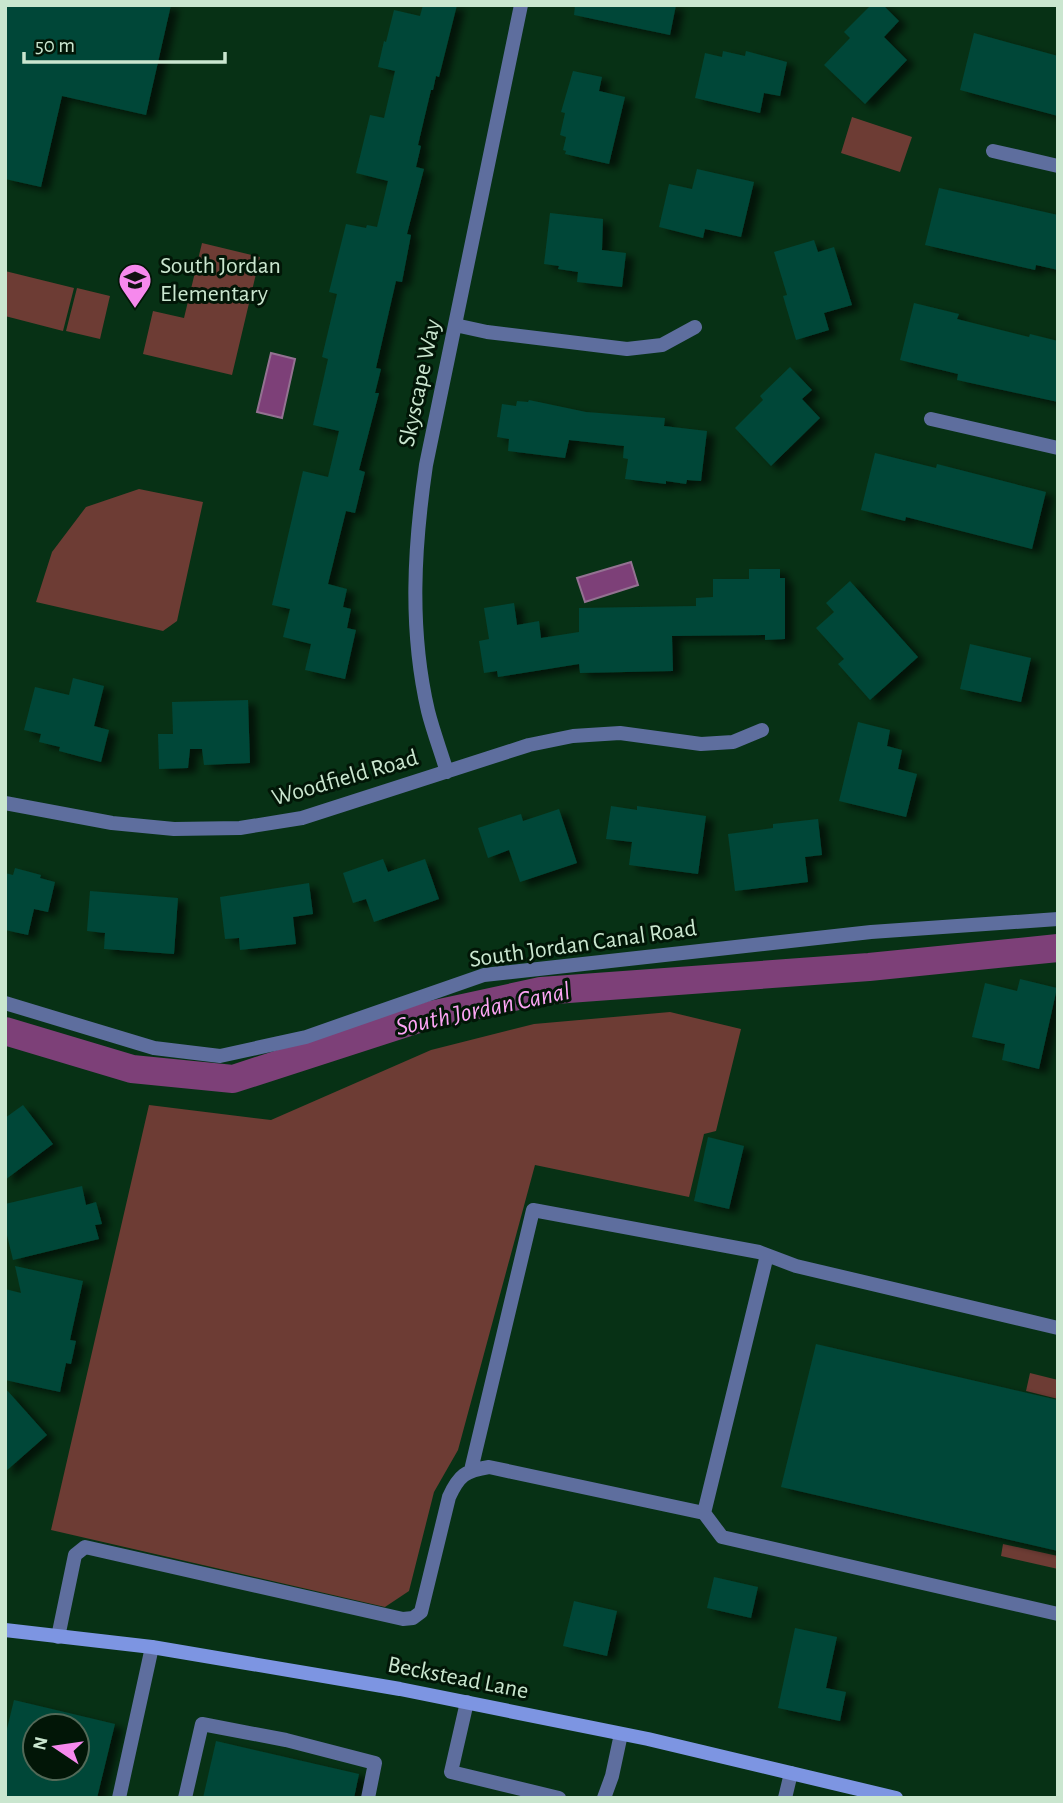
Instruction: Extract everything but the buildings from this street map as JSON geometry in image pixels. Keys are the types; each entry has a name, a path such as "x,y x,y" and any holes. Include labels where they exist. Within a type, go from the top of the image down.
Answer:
{"street":[{"name":"Skyscape Way","path":"447,772 428,712 418,656 414,600 419,512 521,5"},
{"path":"993,151 1058,166"},
{"path":"455,325 487,332 627,349 662,345 695,327"},
{"path":"932,419 1058,448"},
{"name":"Woodfield Road","path":"5,803 112,823 174,829 240,828 302,818 529,745 573,736 620,733 701,744 733,742 762,730"},
{"name":"South Jordan Canal Road","path":"5,1003 154,1048 220,1056 306,1037 484,975 871,932 1058,919"},
{"path":"471,1470 533,1210 767,1255 796,1266 1058,1328"},
{"path":"704,1513 767,1255"},
{"path":"58,1637 75,1555 85,1547 403,1619 413,1618 421,1612 449,1497 457,1480 471,1470 489,1467 704,1513 722,1538 1058,1614"},
{"name":"Beckstead Lane","path":"5,1630 152,1647 467,1702 621,1734 896,1798"},
{"path":"119,1798 152,1647"},
{"path":"467,1702 451,1772 559,1798"},
{"path":"185,1798 202,1724 286,1740 375,1763 368,1798"},
{"path":"604,1798 621,1734"},
{"path":"785,1798 790,1773"}],"shaded area":[{"path":"852,117 912,137 900,172 841,153"},
{"path":"202,243 260,257 232,375 143,354 153,311 184,318"},
{"path":"5,271 74,288 63,331 5,316"},
{"path":"77,288 110,296 100,339 66,331"},
{"path":"271,353 295,359 282,418 257,412"},
{"path":"139,489 203,502 177,621 163,631 36,602 52,552 86,507"},
{"path":"631,562 638,585 585,602 577,578"},
{"path":"670,1012 741,1029 716,1131 704,1134 689,1197 535,1165 458,1450 434,1492 409,1591 385,1607 51,1530 149,1105 271,1120 431,1050 534,1024"},
{"path":"1030,1373 1058,1380 1058,1399 1026,1391"},
{"path":"1003,1544 1058,1556 1058,1569 1001,1556"}],"waterway":[{"name":"South Jordan Canal","path":"5,1031 132,1069 233,1079 431,1015 541,991 869,967 1058,948"}],"place":[{"name":"South Jordan Elementary","path":"135,310"}]}
